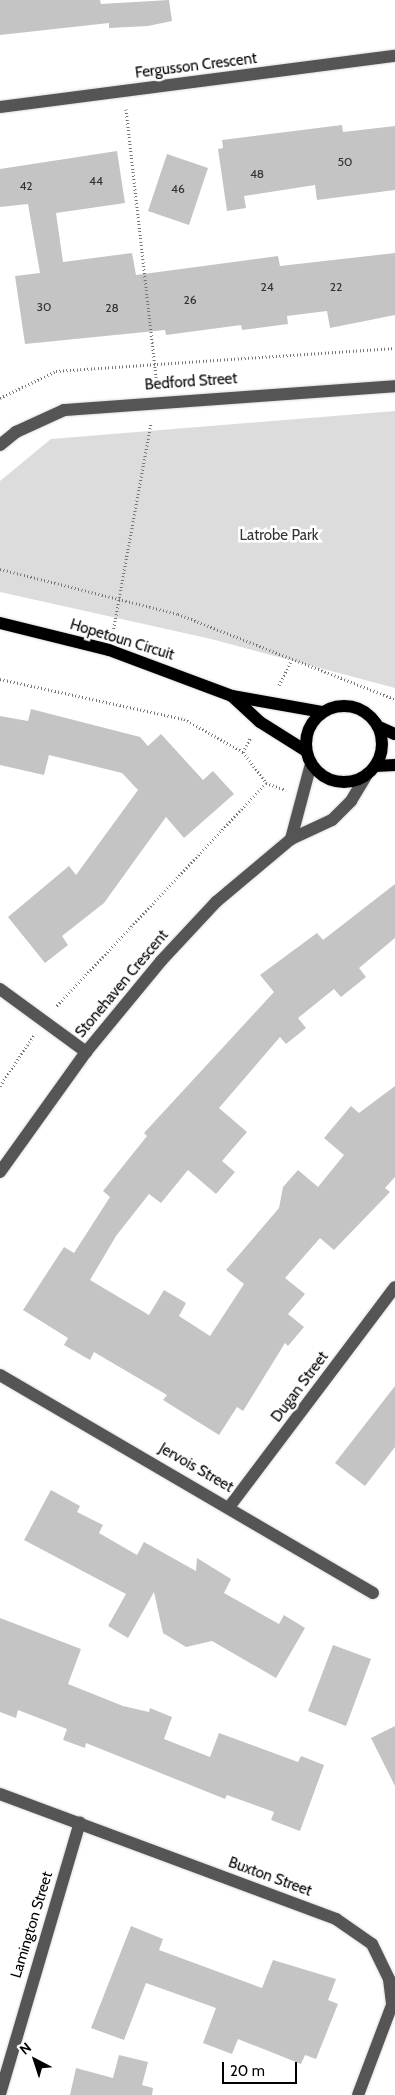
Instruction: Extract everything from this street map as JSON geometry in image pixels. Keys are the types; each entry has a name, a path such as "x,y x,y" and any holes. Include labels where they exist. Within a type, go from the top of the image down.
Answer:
{"main road":[{"name":"Hopetoun Circuit","path":"0,623 109,650 232,696 322,712"},
{"name":"Hopetoun Circuit","path":"232,696 260,722 306,751"},
{"path":"395,734 379,727 363,710 350,706 322,712 309,729 306,751 311,764 337,781 371,770 395,765"},
{"path":"371,770 381,754 379,727"}],"street":[{"name":"Fergusson Crescent","path":"0,106 395,56"},
{"name":"Bedford Street","path":"0,445 16,432 64,410 155,400 395,386"},
{"path":"291,839 311,764"},
{"name":"Stonehaven Crescent","path":"0,1172 86,1052 216,902 291,839 332,820 352,801 371,770"},
{"path":"0,989 86,1052"},
{"name":"Dugan Street","path":"230,1506 395,1287"},
{"name":"Jervois Street","path":"0,1375 230,1506 373,1594"},
{"name":"Buxton Street","path":"0,1794 336,1919 372,1944 390,1979 392,2005 358,2095"},
{"name":"Lamington Street","path":"0,2094 80,1823"}],"path":[{"path":"109,650 121,598 155,400 155,363 124,91"},
{"path":"0,398 56,371 395,348"},
{"path":"0,569 121,598 234,632 291,661 395,699"},
{"path":"0,679 184,719 243,752 266,783 44,1020 0,1086"}],"green space":[{"name":"Latrobe Park","path":"395,411 395,688 211,639 0,592 0,481 51,439"}],"building":[{"path":"0,0 100,0 101,4 169,0 172,21 148,26 109,28 109,23 0,35"},
{"path":"342,125 343,132 395,126 395,190 317,200 315,185 244,196 246,208 227,211 218,149 223,148 222,140"},
{"path":"117,151 125,203 56,213 63,262 132,253 136,275 278,256 280,266 395,253 395,315 330,328 327,311 287,316 288,324 242,330 241,325 166,335 165,330 25,344 15,276 40,273 28,204 0,207 0,169"},
{"path":"167,154 208,168 189,225 148,211"},
{"path":"31,709 140,737 148,746 161,734 203,780 213,771 234,794 184,838 166,817 104,903 62,936 68,945 45,963 8,917 69,866 76,875 138,790 122,773 49,755 44,775 0,765 0,716 28,721"},
{"path":"395,884 395,938 359,968 366,977 341,997 334,989 298,1018 306,1028 286,1044 280,1037 219,1108 247,1132 222,1161 235,1172 216,1194 188,1170 161,1203 149,1194 116,1236 90,1280 149,1315 164,1290 186,1303 179,1316 210,1336 244,1284 226,1270 279,1208 283,1187 298,1170 318,1187 344,1155 324,1138 351,1106 359,1113 395,1086 395,1177 385,1188 390,1192 334,1250 320,1238 285,1278 305,1294 288,1314 304,1327 288,1346 285,1343 243,1411 237,1407 219,1435 163,1400 167,1395 94,1352 90,1360 64,1345 68,1338 23,1310 64,1247 74,1253 110,1197 103,1191 147,1136 144,1133 274,992 260,975 317,933 323,940"},
{"path":"395,1386 395,1447 365,1486 335,1463"},
{"path":"51,1490 80,1506 77,1512 103,1525 99,1533 137,1555 144,1542 196,1571 197,1558 231,1579 224,1593 279,1624 284,1615 305,1628 276,1678 212,1641 186,1647 163,1633 154,1592 128,1638 108,1626 126,1594 24,1540"},
{"path":"0,1618 81,1649 68,1684 123,1706 149,1712 150,1708 172,1717 164,1739 210,1757 219,1733 298,1762 301,1756 324,1765 300,1831 271,1820 274,1812 227,1795 225,1799 86,1743 85,1748 63,1740 67,1729 18,1710 16,1718 0,1712"},
{"path":"333,1645 371,1659 346,1726 308,1711"},
{"path":"395,1726 395,1786 371,1738"},
{"path":"131,1926 163,1939 159,1950 262,1988 273,1960 336,1979 328,2000 338,2004 316,2059 305,2055 301,2064 238,2039 232,2054 203,2043 216,2008 146,1983 124,2040 91,2028"},
{"path":"119,2055 148,2062 142,2085 153,2088 152,2095 70,2095 76,2068 113,2078"}]}
